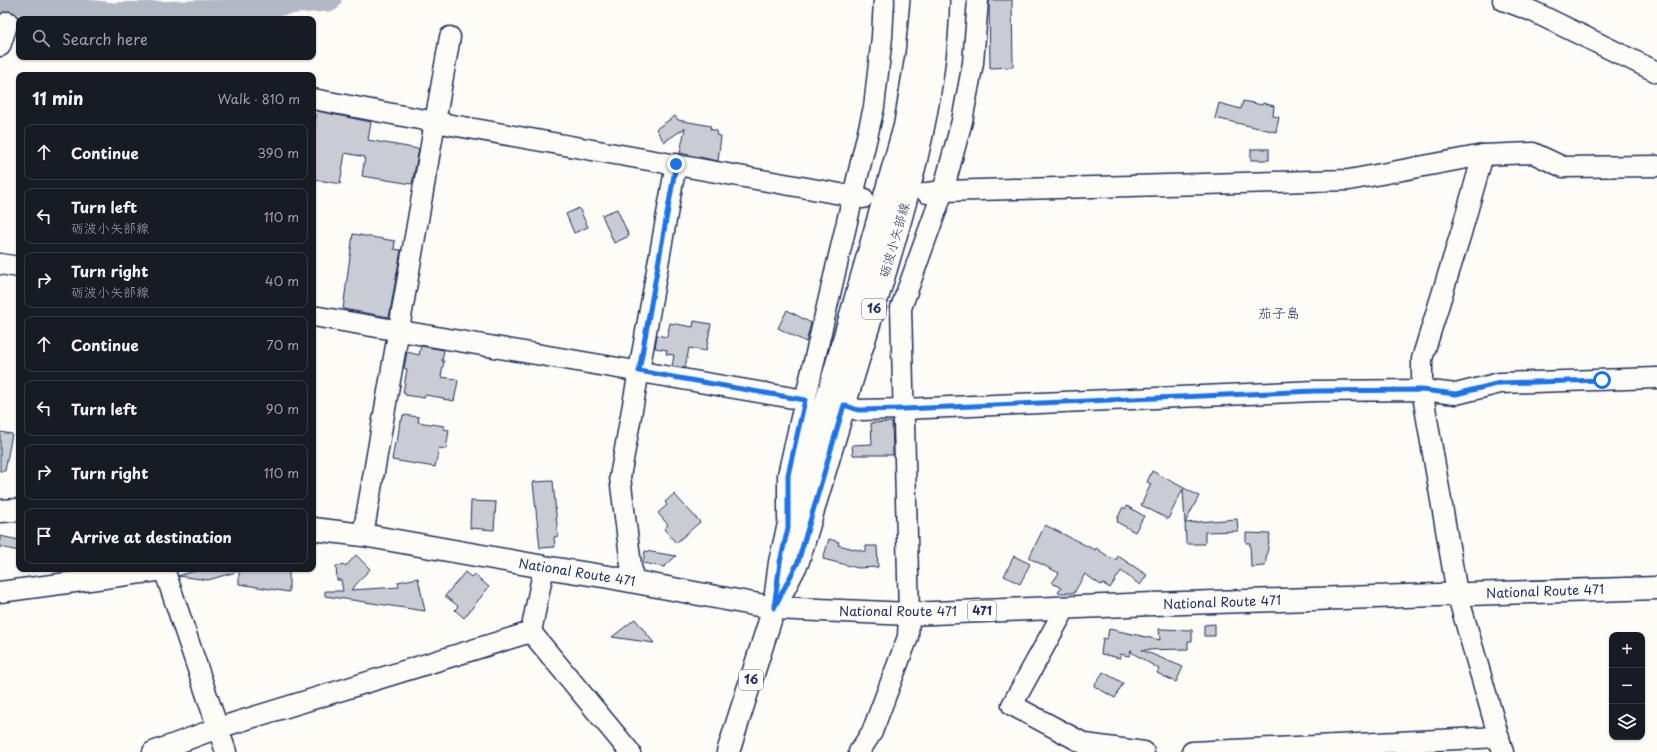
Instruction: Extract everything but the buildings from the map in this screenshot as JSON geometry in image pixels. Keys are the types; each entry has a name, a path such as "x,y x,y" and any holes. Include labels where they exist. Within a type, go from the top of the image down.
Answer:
{"main road":[{"name":"砺波小矢部線","path":"774,608 780,562 788,528 827,399 905,126 917,53 922,0"},
{"name":"砺波小矢部線","path":"728,752 774,608 798,562 903,213 922,136 932,70 938,0"},
{"path":"0,511 16,510"},
{"name":"National Route 471","path":"316,529 363,535 633,581 774,608 909,614 1457,593 1657,588"}],"street":[{"path":"788,528 788,475 805,400 858,197 874,107 882,37 884,0"},
{"path":"859,752 872,732 908,637 909,614 901,308 935,192 962,121 973,63 978,0"},
{"path":"1503,0 1532,11 1657,72"},
{"path":"0,46 8,22"},
{"path":"363,535 450,37"},
{"path":"316,100 858,197"},
{"path":"935,192 1349,180 1483,155 1533,153 1562,167 1657,166"},
{"path":"1192,752 1501,745 1457,593 1422,390 1422,360 1483,155"},
{"path":"633,581 620,477 676,164"},
{"path":"0,264 16,267"},
{"path":"316,316 805,400"},
{"path":"844,405 858,410 904,409 1315,391 1422,390 1456,394 1500,383 1657,378"},
{"path":"544,567 532,632 630,752"},
{"path":"0,592 143,572"},
{"path":"165,572 226,752"},
{"path":"1066,607 1012,706 1085,744 1144,752"},
{"path":"153,752 218,728 532,632"}],"waterway":[{"path":"0,1 113,14 223,11 296,2 330,0"}],"district":[{"name":"茄子島","path":"1279,313"}],"route":[{"path":"676,164 639,371 805,400 788,475 788,528 780,562 774,608 798,562 844,405 858,410 904,409 1315,391 1422,390 1456,394 1500,383 1602,380"}]}
